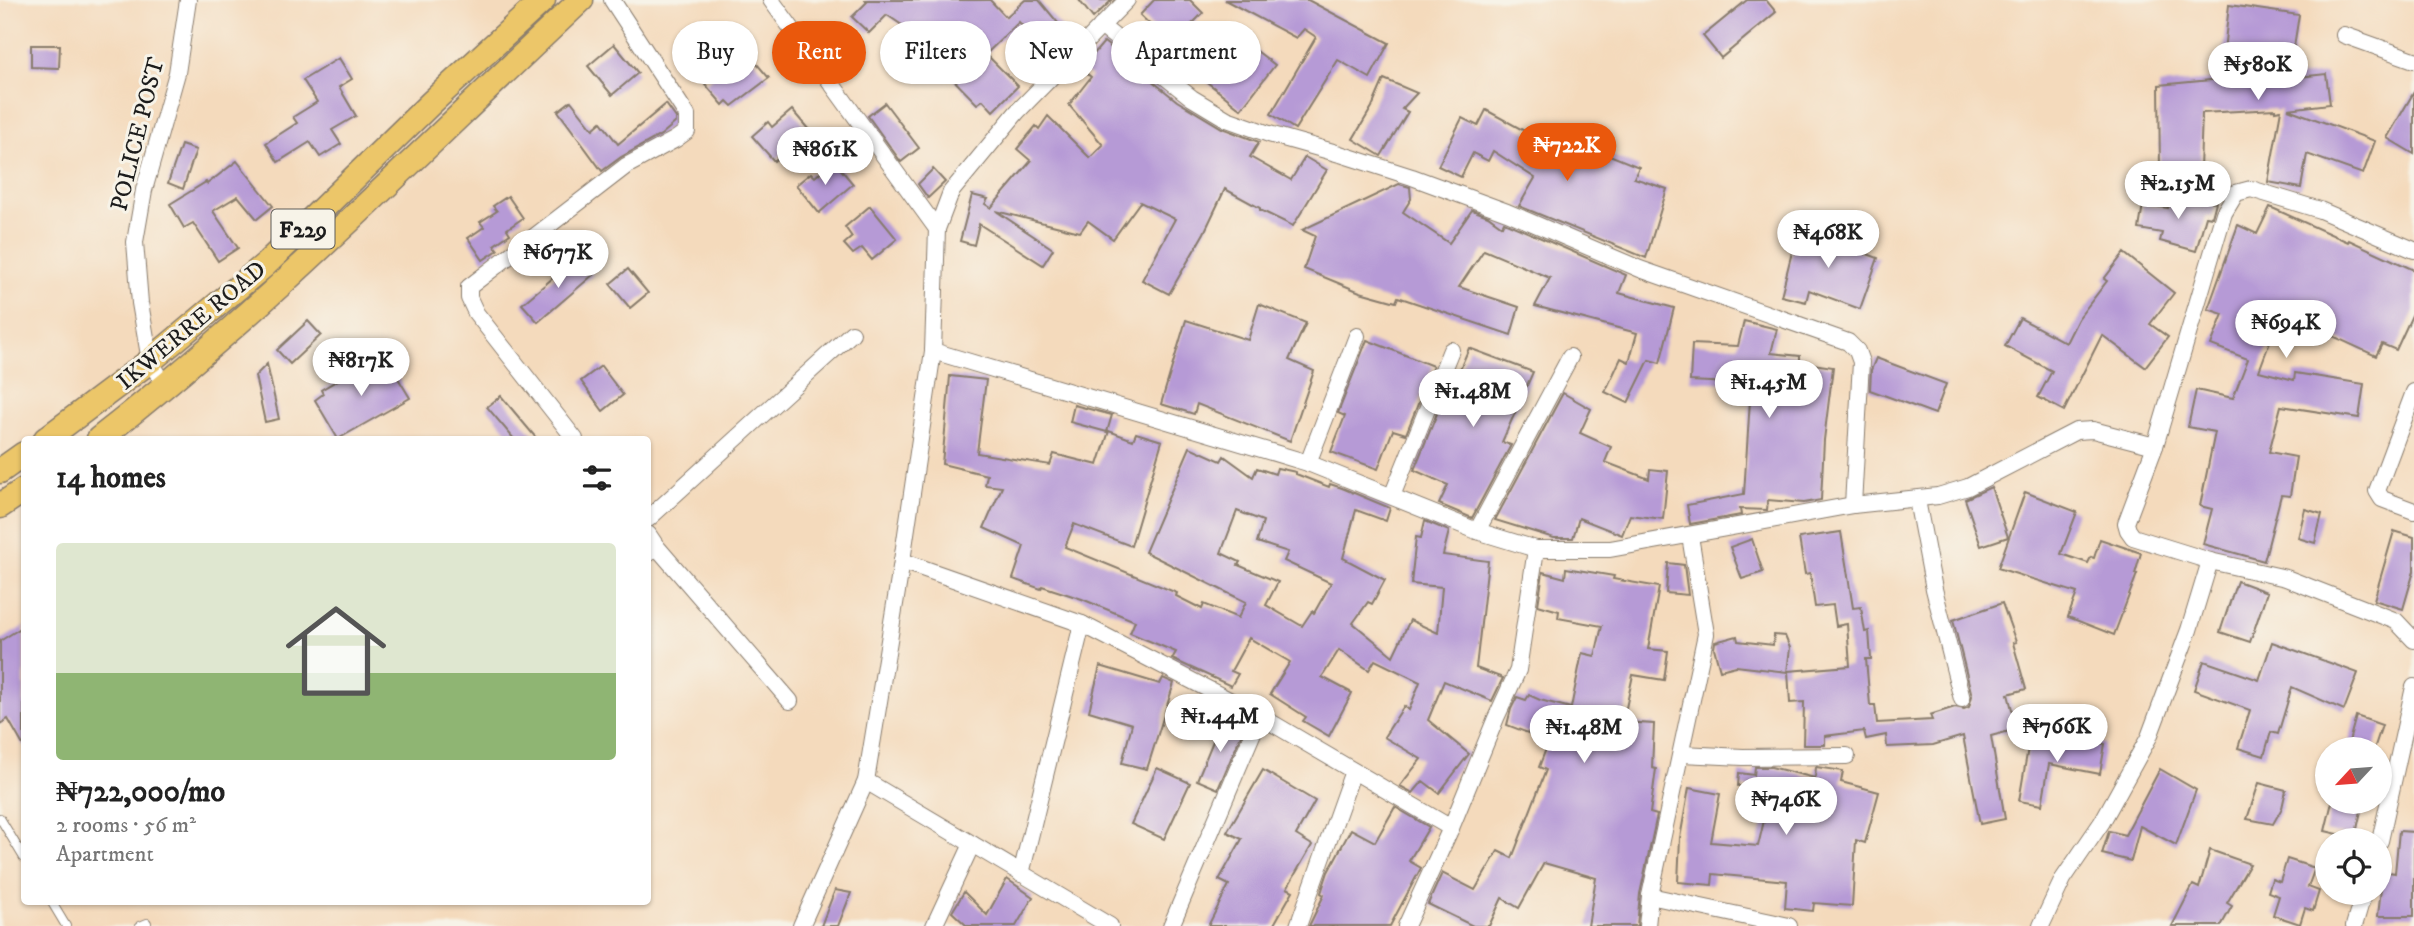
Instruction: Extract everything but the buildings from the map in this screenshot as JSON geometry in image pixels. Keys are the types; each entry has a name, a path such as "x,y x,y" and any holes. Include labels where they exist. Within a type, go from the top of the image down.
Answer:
{"main road":[{"name":"IKWERRE ROAD","path":"50,436 150,361 266,264 344,191 432,102 543,0"},
{"name":"F229","path":"103,436 216,344 581,0"},
{"path":"0,471 21,456"},
{"path":"0,506 21,492"}],"street":[{"name":"POLICE POST","path":"150,361 140,303 135,242 144,190 177,73 188,0"},
{"path":"573,436 476,313 469,298 469,287 626,166 687,131 687,115 612,0"},
{"path":"771,0 937,229"},
{"path":"800,926 866,781 933,351 937,229 951,192 1017,112 1127,0"},
{"path":"1101,26 1192,98 1227,119 1412,177 1507,212 1640,269 1848,342 1857,351 1861,362 1853,505"},
{"path":"2344,36 2414,60"},
{"path":"2414,250 2320,210 2251,188 2236,193 2224,214 2155,446 2126,523 2133,537 2210,561 2286,578 2396,621 2414,640"},
{"path":"651,516 852,333"},
{"path":"1308,463 1357,337"},
{"path":"1392,496 1451,350"},
{"path":"933,351 1308,463 1477,531 1536,549 1609,549 1853,505 1917,500 1968,487 2076,431 2093,430 2155,446"},
{"path":"1477,531 1570,357"},
{"path":"150,361 165,385"},
{"path":"2414,392 2377,491 2382,499 2414,511"},
{"path":"1917,500 1934,589 1962,699"},
{"path":"1647,926 1650,896 1706,634 1690,536"},
{"path":"651,546 790,701"},
{"path":"1406,926 1518,670 1536,549"},
{"path":"902,561 1082,624 1260,716 1451,828"},
{"path":"2041,926 2063,879 2102,822 2149,737 2189,630 2210,561"},
{"path":"1021,873 1082,624"},
{"path":"2383,828 2414,687"},
{"path":"1171,926 1260,716"},
{"path":"1682,754 1847,757"},
{"path":"1298,926 1353,771"},
{"path":"866,781 1110,926"},
{"path":"934,926 972,844"},
{"path":"1650,896 1789,926"},
{"path":"2354,926 2360,905"}],"lane":[{"path":"0,818 21,853"},
{"path":"53,905 66,926"}]}
